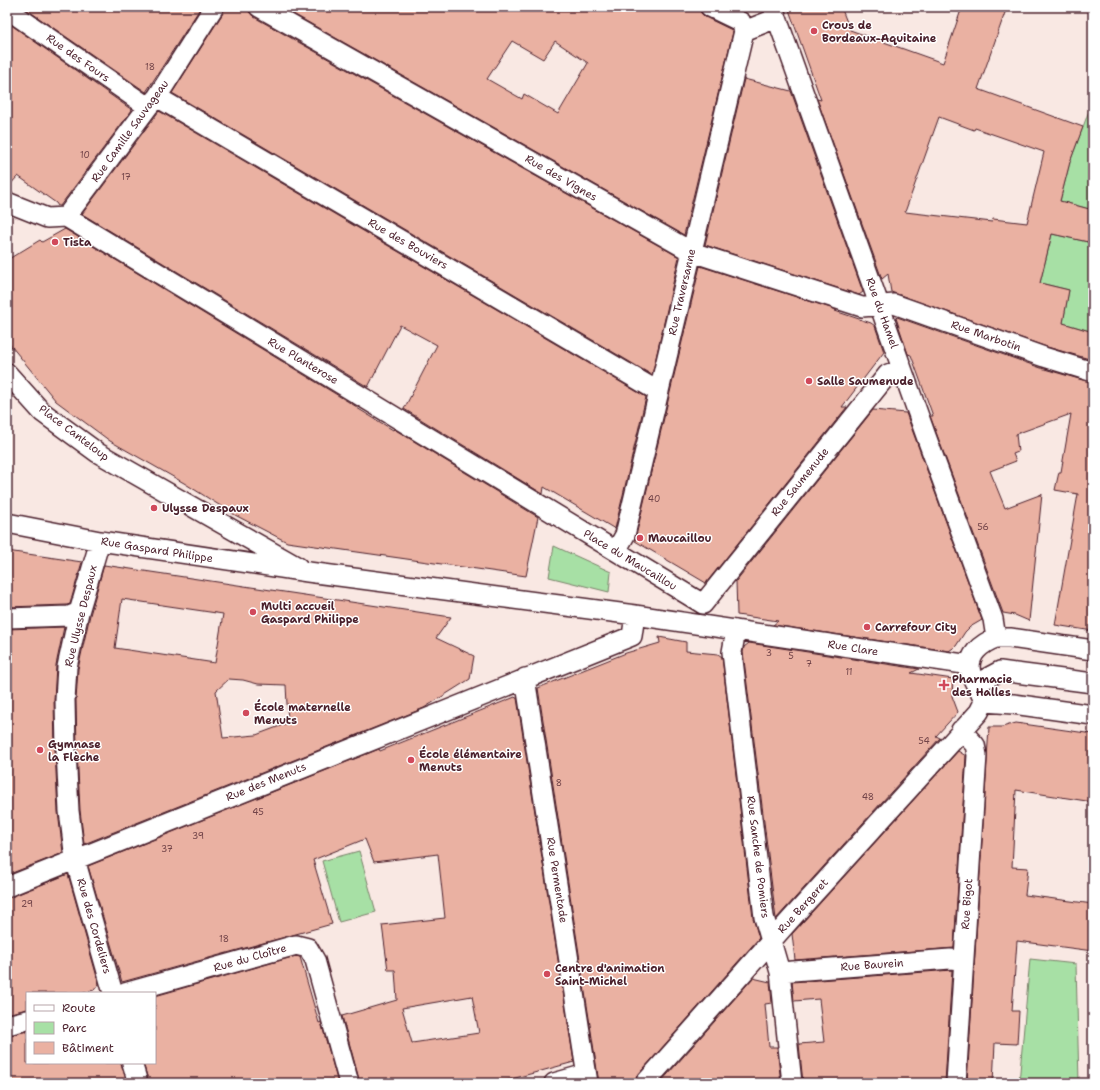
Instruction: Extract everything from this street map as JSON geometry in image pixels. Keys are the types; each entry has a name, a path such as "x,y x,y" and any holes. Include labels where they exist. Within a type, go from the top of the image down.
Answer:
{"street":[{"name":"Rue Camille Sauvageau","path":"66,217 153,102 214,7"},
{"name":"Rue des Vignes","path":"259,7 692,252 862,306 879,305"},
{"path":"710,7 741,22 744,31 775,13"},
{"name":"Rue des Fours","path":"7,9 153,102"},
{"name":"Rue du Hamel","path":"775,13 993,620 996,638"},
{"name":"Rue Traversanne","path":"616,551 625,535 744,31"},
{"name":"Rue des Bouviers","path":"153,102 659,392"},
{"path":"7,202 48,218 66,217"},
{"name":"Rue Planterose","path":"66,217 539,504"},
{"name":"Rue Marbotin","path":"879,305 894,304 1044,357 1093,372"},
{"name":"Rue Saumenude","path":"703,604 888,374 902,369"},
{"name":"Place Canteloup","path":"7,373 42,412 98,453 127,471"},
{"name":"Rue Gaspard Philippe","path":"127,471 308,572"},
{"name":"Place du Maucaillou","path":"539,504 703,604"},
{"name":"Rue Gaspard Philippe","path":"7,523 100,541 308,572 634,615"},
{"name":"Rue Ulysse Despaux","path":"74,859 69,810 64,700 68,667 79,612 100,541"},
{"path":"701,625 703,604"},
{"path":"7,618 69,616 79,612"},
{"path":"525,678 632,636 634,615 736,630"},
{"name":"Rue Clare","path":"736,630 970,665"},
{"name":"Rue Sanche de Pomiers","path":"736,630 732,652 764,917 780,972 792,1083"},
{"path":"1093,650 1010,638 996,638 987,641 976,651 971,659 970,665 970,672 984,702 1013,704 1093,715"},
{"path":"976,684 1000,671 1093,683"},
{"name":"Rue des Menuts","path":"7,887 525,678"},
{"name":"Rue Permentade","path":"525,678 587,1079"},
{"name":"Rue Bergeret","path":"645,1083 771,941 979,712 984,702"},
{"name":"Rue Bigot","path":"956,1083 977,755 975,745 962,730"},
{"name":"Rue des Cordeliers","path":"74,859 112,992"},
{"name":"Rue du Cloître","path":"129,992 296,945 308,948 316,960 349,1083"},
{"name":"Rue Baurein","path":"780,972 950,959 963,960"},
{"path":"7,1025 26,1020"},
{"path":"132,1064 138,1083"},
{"path":"554,1083 587,1079"}],"green space":[{"path":"1093,100 1093,210 1060,201 1070,162"},
{"path":"1093,223 1093,332 1063,323 1069,290 1040,283 1052,234 1088,242"},
{"path":"554,546 611,572 609,592 549,577"},
{"path":"359,851 376,912 339,922 322,861"},
{"path":"1030,959 1076,964 1079,1083 1019,1083"}],"building":[{"path":"23,7 201,7 146,92"},
{"path":"225,7 248,7 249,12 254,17 679,257 652,375 172,93 223,13"},
{"path":"281,7 699,7 701,13 705,17 732,30 733,32 684,235","holes":["512,41 543,59 555,41 588,63 558,114 524,94 522,99 487,79"]},
{"path":"788,7 841,7 850,30 943,63 962,7 1007,7 978,89 1083,127 1070,162 1060,201 1093,210 1093,223 1088,242 1052,234 1040,283 1069,290 1063,323 1093,332 1093,360 1047,347 891,292 888,274 882,279 817,99 821,100","holes":["939,117 974,130 975,128 1044,152 1027,223 993,219 992,222 905,212"]},
{"path":"7,22 132,110 60,206 18,176 7,188"},
{"path":"744,79 791,91 863,292 859,295 705,245"},
{"path":"159,111 646,397 615,529 544,487 543,494 404,409 437,345 400,325 368,387 82,214"},
{"path":"65,229 538,517 526,576 287,542 235,515 184,483 110,441 56,401 7,341 7,260 40,240 42,242"},
{"path":"700,266 837,310 835,311 871,323 875,326 884,352 842,407 847,407 706,583 635,541"},
{"path":"897,317 1041,368 1093,383 1093,631 1055,625 1078,494 1055,490 1059,472 1061,472 1071,414 1016,434 1018,452 1013,454 1016,461 990,471 1005,508 1042,494 1029,621 1015,615 1003,613 930,416 933,416 911,355 908,354 896,318"},
{"path":"873,410 906,413 982,620 970,627 956,646 949,651 773,625 778,621 737,615 736,581"},
{"path":"7,551 82,562 70,604 7,607"},
{"path":"104,565 451,617 436,638 474,656 470,679 424,708 84,844 80,810 76,700 78,669 90,615","holes":["122,599 223,614 215,663 115,648","229,679 243,680 258,684 286,685 288,723 256,735 223,738 216,691"]},
{"path":"64,627 56,665 54,700 58,812 63,853 7,875 7,629"},
{"path":"659,637 686,642 686,651 718,654 722,657 753,918 759,938 637,1076 634,1083 599,1083 538,688 626,653 660,643"},
{"path":"749,643 919,669 911,673 953,679 952,696 958,712 936,736 940,738 776,919 743,652 744,647"},
{"path":"515,697 517,698 574,1062 497,1083 360,1083 342,1016 397,1000 395,970 388,970 382,925 445,918 438,854 374,862 365,839 313,860 332,924 122,982 88,866 379,749 380,751","holes":["472,996 479,1033 412,1043 402,1008"]},
{"path":"1016,723 1093,734 1093,802 1016,790 1012,867 1028,868 1025,895 1093,904 1093,951 1017,941 1012,1011 1019,1011 1017,1044 995,1043 993,1083 967,1083 989,727 1002,727"},
{"path":"958,751 966,756 954,948 795,960 792,934"},
{"path":"68,874 99,984 94,990 87,992 26,992 26,1009 7,1014 7,898"},
{"path":"296,956 300,957 319,1023 321,1022 338,1083 149,1083 143,1064 156,1064 156,996"},
{"path":"952,970 945,1083 803,1083 799,1044 824,1042 819,999 794,1001 792,982"},
{"path":"753,978 770,982 772,1003 765,1004 769,1047 777,1047 781,1083 660,1083"},
{"path":"26,1031 26,1064 121,1064 127,1083 7,1083 7,1036"}],"place":[{"name":"Crous de Bordeaux-Aquitaine","path":"814,31"},
{"name":"Tista","path":"55,242"},
{"name":"Salle Saumenude","path":"809,381"},
{"name":"Ulysse Despaux","path":"154,508"},
{"name":"Maucaillou","path":"640,538"},
{"name":"Multi accueil Gaspard Philippe","path":"253,612"},
{"name":"Carrefour City","path":"867,627"},
{"name":"Pharmacie des Halles","path":"944,685"},
{"name":"École maternelle Menuts","path":"246,713"},
{"name":"Gymnase la Flèche","path":"40,750"},
{"name":"École élémentaire Menuts","path":"411,760"},
{"name":"Centre d'animation Saint-Michel","path":"547,974"}]}
